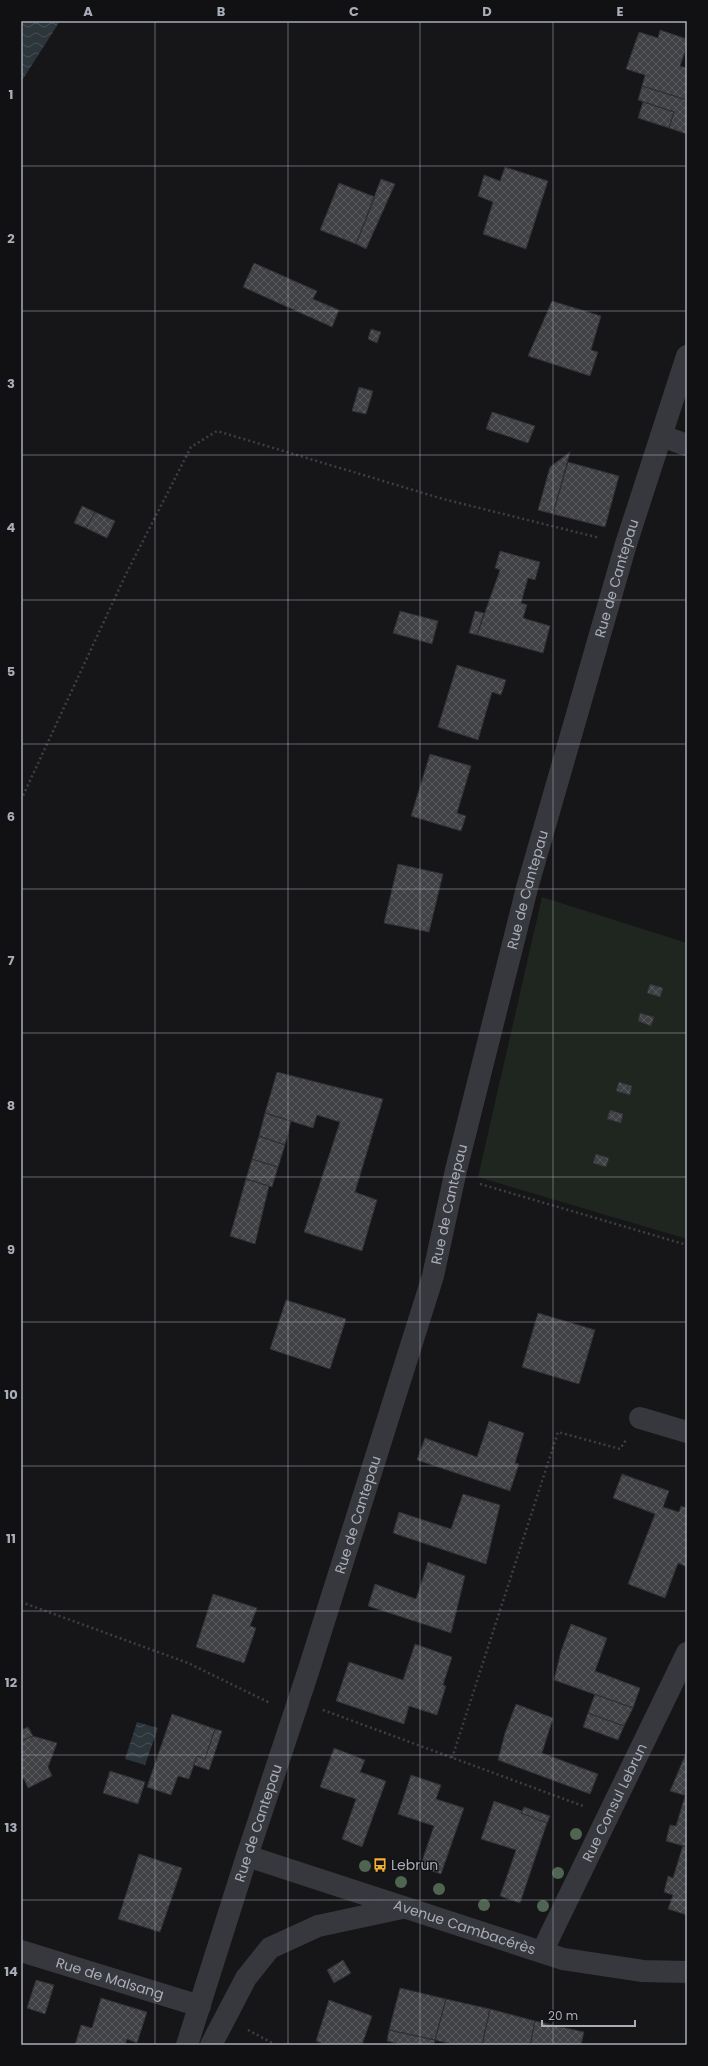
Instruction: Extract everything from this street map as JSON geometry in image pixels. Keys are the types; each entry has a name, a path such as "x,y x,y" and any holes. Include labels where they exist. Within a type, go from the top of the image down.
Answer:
{"street":[{"name":"Rue de Cantepau","path":"187,2045 433,1276 455,1177 527,888 626,544 687,356"},
{"path":"661,436 687,446"},
{"path":"640,1418 687,1432"},
{"name":"Rue Consul Lebrun","path":"542,1952 687,1653"},
{"name":"Avenue Cambacérès","path":"247,1856 563,1959 643,1971 687,1972"},
{"path":"211,2045 246,1978 270,1948 318,1926 403,1908"},
{"name":"Rue de Malsang","path":"21,1951 200,2006"}],"path":[{"path":"21,800 126,574 191,447 218,431 443,500 626,544"},
{"path":"455,1177 687,1245"},
{"path":"452,1758 558,1432 620,1449 640,1418"},
{"path":"21,1602 188,1662 296,1708 452,1758 608,1815"}],"shaded area":[{"path":"542,897 687,943 687,1239 478,1177"}],"water":[{"path":"21,21 60,21 21,82"},
{"path":"137,1722 158,1728 145,1765 125,1759"}],"building":[{"path":"660,30 687,39 687,46 680,66 687,68 687,100 642,86 645,75 626,69 639,32 658,38"},
{"path":"642,86 687,100 687,134 669,128 674,112 638,100"},
{"path":"643,102 674,112 669,128 638,118"},
{"path":"505,167 548,181 526,249 483,234 493,202 478,196 484,175 500,181"},
{"path":"381,179 395,184 366,249 356,244"},
{"path":"339,183 375,197 356,244 320,230"},
{"path":"254,263 317,291 313,299 339,310 332,327 243,287"},
{"path":"552,301 601,316 591,350 598,352 590,376 528,356"},
{"path":"371,329 381,332 377,343 368,339"},
{"path":"359,387 373,391 366,414 352,411"},
{"path":"492,412 535,426 528,443 486,429"},
{"path":"570,452 553,514 538,510 550,467"},
{"path":"568,462 619,476 605,527 553,514"},
{"path":"82,506 95,512 86,528 74,523"},
{"path":"95,512 115,521 107,538 86,528"},
{"path":"500,551 540,562 535,580 528,578 521,603 527,605 523,618 550,626 543,653 477,635 500,570 495,568"},
{"path":"400,611 438,621 432,644 393,633"},
{"path":"475,611 484,613 477,635 469,633"},
{"path":"457,665 506,680 501,695 492,692 478,740 438,727"},
{"path":"430,754 471,766 457,813 466,816 461,831 411,816"},
{"path":"398,864 443,874 429,932 384,923"},
{"path":"650,984 663,988 660,997 647,993"},
{"path":"640,1013 654,1017 651,1026 638,1021"},
{"path":"277,1072 383,1099 355,1192 377,1200 362,1251 304,1232 340,1122 317,1115 313,1128 265,1113"},
{"path":"619,1082 632,1086 630,1095 616,1091"},
{"path":"610,1110 623,1114 621,1123 607,1119"},
{"path":"265,1113 291,1121 285,1145 259,1136"},
{"path":"259,1136 285,1145 278,1167 252,1159"},
{"path":"596,1154 609,1158 606,1167 593,1163"},
{"path":"252,1159 278,1167 272,1187 246,1179"},
{"path":"246,1179 269,1186 255,1244 230,1236"},
{"path":"286,1300 346,1319 330,1369 270,1349"},
{"path":"538,1313 595,1330 579,1384 522,1367"},
{"path":"489,1421 524,1433 515,1463 519,1464 510,1491 417,1460 425,1438 477,1457"},
{"path":"622,1474 669,1491 663,1507 679,1512 681,1506 687,1508 687,1567 678,1563 665,1598 628,1584 655,1514 613,1498"},
{"path":"463,1494 500,1505 486,1564 393,1533 399,1512 451,1529"},
{"path":"428,1562 465,1576 451,1633 368,1606 375,1584 416,1599"},
{"path":"213,1594 257,1608 250,1626 256,1628 244,1663 196,1647"},
{"path":"571,1624 607,1638 595,1671 640,1688 633,1708 554,1680 561,1651"},
{"path":"415,1644 452,1657 443,1685 446,1686 437,1715 409,1706 404,1724 336,1701 349,1662 403,1680"},
{"path":"595,1694 633,1708 624,1726 588,1713"},
{"path":"516,1704 553,1718 542,1753 598,1774 590,1794 498,1760 505,1733"},
{"path":"588,1713 624,1726 618,1740 583,1727"},
{"path":"172,1714 215,1729 205,1759 197,1756 189,1779 178,1776 171,1795 147,1787"},
{"path":"28,1727 33,1736 21,1741 21,1730"},
{"path":"215,1729 222,1731 209,1770 194,1765 197,1756 205,1759"},
{"path":"33,1736 57,1743 48,1767 52,1776 28,1788 24,1779 21,1778 21,1741"},
{"path":"334,1748 365,1760 360,1772 386,1781 362,1847 342,1839 356,1799 320,1787"},
{"path":"687,1751 687,1796 670,1791"},
{"path":"110,1771 145,1782 138,1804 103,1793"},
{"path":"411,1775 441,1785 436,1799 464,1808 441,1874 420,1867 434,1826 398,1814"},
{"path":"685,1796 687,1796 687,1847 666,1841 670,1825 676,1826"},
{"path":"494,1801 522,1811 521,1813 547,1823 520,1903 500,1896 516,1850 481,1839"},
{"path":"524,1807 550,1816 547,1823 521,1813"},
{"path":"683,1845 687,1847 687,1915 668,1909 673,1895 664,1892 668,1876 673,1878"},
{"path":"139,1854 182,1868 160,1932 118,1919"},
{"path":"343,1960 351,1973 334,1983 327,1970"},
{"path":"36,1980 54,1985 45,2014 27,2008"},
{"path":"400,1988 446,1999 435,2040 389,2030"},
{"path":"101,1998 147,2012 137,2043 127,2039 125,2045 75,2045 81,2025 92,2028"},
{"path":"446,1999 490,2009 482,2045 455,2045 435,2040"},
{"path":"329,2000 372,2016 362,2045 326,2045 316,2041"},
{"path":"490,2009 535,2021 530,2045 482,2045"},
{"path":"535,2021 584,2032 581,2045 530,2045"},
{"path":"389,2030 435,2040 434,2045 404,2045 387,2041"}],"place":[{"name":"Lebrun","path":"380,1865"}]}
